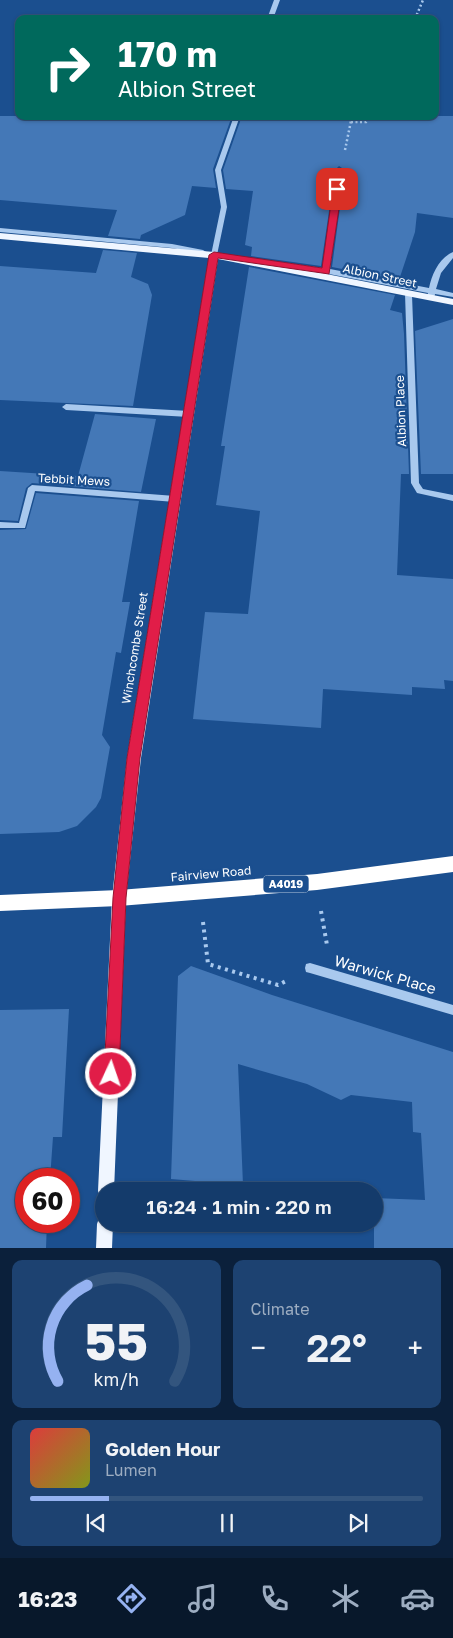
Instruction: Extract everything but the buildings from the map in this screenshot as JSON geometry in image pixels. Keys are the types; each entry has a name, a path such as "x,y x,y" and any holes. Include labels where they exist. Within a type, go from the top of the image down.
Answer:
{"highway":[{"name":"Fairview Road","path":"0,903 119,898 317,882 453,864"}],"main road":[{"name":"Albion Street","path":"0,236 214,255 326,275 408,295 432,295 453,302"},
{"name":"Winchcombe Street","path":"106,1182 119,898 134,758 214,255"},
{"path":"104,1248 105,1232"}],"street":[{"path":"271,15 277,0"},
{"name":"Winchcombe Street","path":"214,255 224,207 218,170 235,120"},
{"path":"326,275 340,170"},
{"name":"Albion Street","path":"0,230 172,246 214,255"},
{"path":"432,295 434,275 441,264 453,254"},
{"name":"Albion Street","path":"326,275 432,295 453,296"},
{"name":"Albion Place","path":"408,295 415,484 420,491 453,498"},
{"path":"66,407 189,414"},
{"name":"Tebbit Mews","path":"0,525 22,526 32,488 175,498"},
{"name":"Warwick Place","path":"310,968 453,1010"}],"path":[{"path":"417,15 423,0"},
{"path":"340,170 351,122 366,122 367,120"},
{"path":"317,882 328,951"},
{"path":"200,892 208,964 267,982"}],"route":[{"path":"111,1074 119,898 134,758 214,255 299,266 326,272 337,189"}]}
